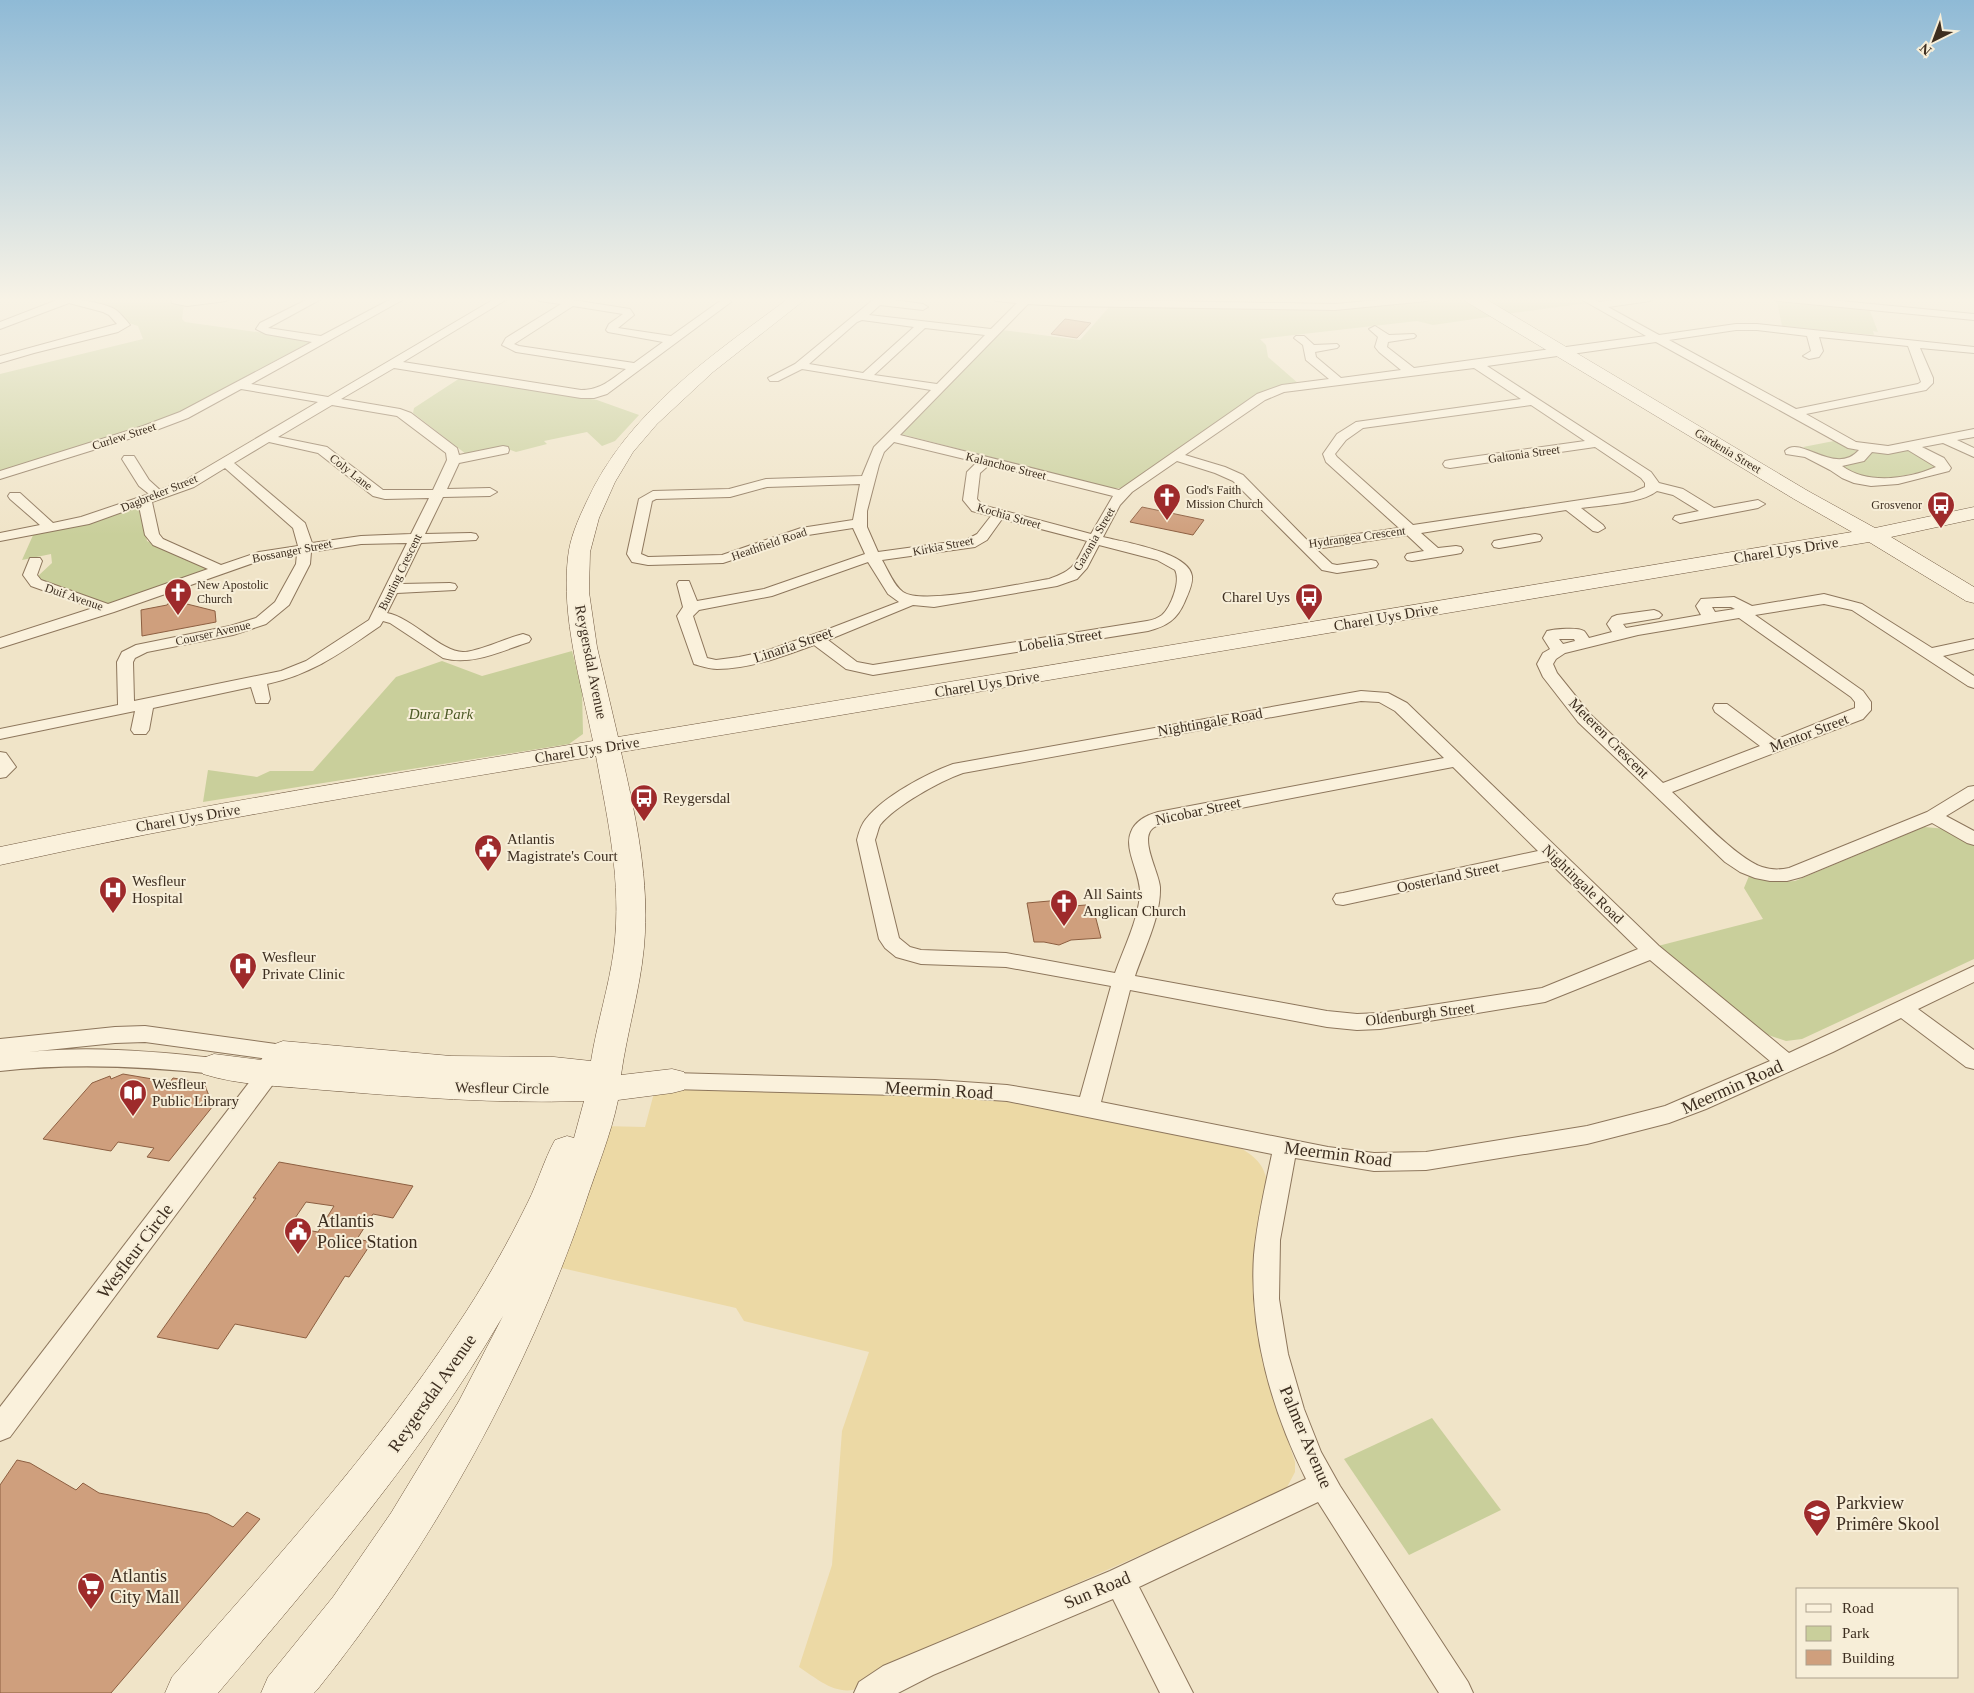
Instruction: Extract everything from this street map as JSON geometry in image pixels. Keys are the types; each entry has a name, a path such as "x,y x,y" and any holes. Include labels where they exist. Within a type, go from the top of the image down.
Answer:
{"main road":[{"name":"Reygersdal Avenue","path":"188,1693 347,1508 398,1443 456,1361 520,1252 554,1183 578,1115 598,1075 625,978 631,908 630,870 608,746 586,648 578,586 579,553 594,504 618,460 638,433 661,408 697,377"},
{"name":"Gardenia Street","path":"1606,377 1974,596"},
{"name":"Charel Uys Drive","path":"0,856 100,834 304,797 1871,535 1974,513"},
{"name":"Wesfleur Circle","path":"214,1066 276,1063 419,1086 548,1090 598,1075"},
{"name":"Reygersdal Avenue","path":"284,1693 372,1580 430,1489 485,1393 512,1340 549,1254 598,1116 598,1075"},
{"name":"Meermin Road","path":"598,1075 647,1086 672,1081"}],"street":[{"name":"Curlew Street","path":"0,475 166,422 195,410 255,377"},
{"name":"Dagbreker Street","path":"0,537 84,521 189,484 370,377"},
{"path":"474,377 588,395 601,392 621,377"},
{"path":"865,377 939,388"},
{"path":"859,523 873,459 891,437 950,377"},
{"path":"1333,377 1338,381"},
{"name":"Gazonia Street","path":"859,523 861,532 892,591 910,600 934,602 1059,582 1077,572 1122,494 1266,394 1289,387 1370,377"},
{"path":"1496,377 1646,475 1653,486 1678,492 1712,513"},
{"path":"1727,377 1847,443 1868,449 1888,450 1974,433"},
{"path":"1793,413 1922,387 1927,383 1927,377"},
{"path":"239,386 390,410 407,416 451,449 454,460 503,450"},
{"path":"1435,554 1331,459 1330,449 1349,430 1360,425 1533,401"},
{"name":"Kalanchoe Street","path":"891,437 1122,494"},
{"name":"Coly Lane","path":"267,438 322,450 381,494 390,496 490,492"},
{"path":"1946,439 1974,453"},
{"name":"Galtonia Street","path":"1450,464 1597,443"},
{"path":"1791,451 1808,453 1855,480 1873,484 1938,471 1944,468 1938,461 1910,446"},
{"path":"1835,467 1837,463 1859,458 1868,449"},
{"name":"Hydrangea Crescent","path":"1175,456 1220,470 1238,478 1305,546 1640,495 1649,491 1653,486"},
{"path":"129,459 138,476 159,495"},
{"name":"Bunting Crescent","path":"2,733 286,675 312,664 375,623 454,460"},
{"name":"Kochia Street","path":"986,461 974,472 970,500 977,508 1095,539"},
{"name":"Courser Avenue","path":"126,707 125,662 128,655 148,646 243,628 267,617 281,605 303,564 305,543 300,526 229,466 223,464"},
{"name":"Heathfield Road","path":"859,523 806,531 723,559 648,561 637,559 634,554 646,499 653,495 730,493 766,483 868,480"},
{"path":"15,496 51,528"},
{"path":"145,501 152,535 158,542 219,569"},
{"path":"1680,519 1758,504"},
{"path":"1569,506 1598,528"},
{"name":"Kirkia Street","path":"874,557 970,544 982,537 999,514"},
{"path":"1490,518 1518,541"},
{"path":"1581,530 1614,525"},
{"name":"Bossanger Street","path":"0,643 109,609 259,556 360,540 471,537"},
{"path":"1499,544 1535,538"},
{"name":"Lobelia Street","path":"815,638 852,666 873,670 1148,626 1161,622 1170,616 1185,580 1181,568 1162,557 1095,539"},
{"path":"1305,546 1322,565 1330,568 1371,564"},
{"path":"1412,557 1456,550"},
{"path":"691,608 699,604 761,594 865,558 874,557"},
{"name":"Duif Avenue","path":"36,561 30,575 36,583 109,609"},
{"name":"Linaria Street","path":"684,584 691,608 685,616 698,658 706,664 719,665 754,660 904,605 910,600"},
{"path":"392,590 450,587"},
{"path":"1788,592 1807,592 1817,599"},
{"name":"Meteren Crescent","path":"1974,684 1857,607 1837,600 1817,599 1622,634 1559,650 1546,660 1546,669 1549,674 1584,718 1738,863 1753,871 1779,876 1795,873 1933,816 1974,791"},
{"name":"Mentor Street","path":"1660,790 1857,715 1863,710 1863,702 1857,694 1745,611"},
{"path":"379,616 395,619 449,655 456,657 465,657 523,639"},
{"path":"1928,654 1974,644"},
{"path":"258,680 262,699"},
{"name":"Nightingale Road","path":"1123,980 1006,960 921,957 902,952 889,939 866,846 870,827 881,815 926,782 959,768 1361,696 1382,697 1398,704 1652,951 1787,1063"},
{"path":"140,730 145,703"},
{"path":"1721,708 1773,747"},
{"path":"0,773 7,767 0,755 2,733"},
{"name":"Nicobar Street","path":"1088,1108 1123,980 1150,898 1149,874 1137,841 1139,831 1147,823 1158,818 1457,761"},
{"path":"1933,816 1974,839"},
{"name":"Oosterland Street","path":"1343,899 1553,854"},
{"name":"Oldenburgh Street","path":"1123,980 1327,1019 1369,1022 1545,995 1652,951"},
{"name":"Meermin Road","path":"672,1081 970,1090 1043,1099 1328,1156 1374,1162 1426,1161 1587,1135 1638,1123 1698,1104 1974,973"},
{"path":"1902,1008 1974,1061"},
{"name":"Wesfleur Circle","path":"0,1047 115,1035 144,1034 276,1063 0,1428"},
{"name":"Wesfleur Circle","path":"0,1063 49,1058 102,1057 214,1066"},
{"name":"Palmer Avenue","path":"1285,1148 1267,1246 1266,1280 1269,1324 1274,1352 1287,1398 1304,1442 1324,1485 1457,1693"},
{"name":"Sun Road","path":"870,1693 894,1677 922,1664 1120,1581 1324,1485"},
{"path":"1120,1581 1178,1693"}],"green space":[{"path":"0,377 245,377 167,419 0,472"},
{"path":"956,377 1291,377 1299,384 1278,387 1262,393 1121,488 1111,488 901,434"},
{"path":"460,378 597,400 639,415 615,441 602,446 587,432 544,441 547,444 516,452 508,449 466,454 413,413 414,408"},
{"path":"1834,441 1859,452 1853,457 1838,460 1824,457 1803,447"},
{"path":"1907,450 1937,462 1936,469 1876,481 1842,469 1841,464 1873,452"},
{"path":"138,507 142,509 147,541 204,566 206,569 110,605 41,581 38,576 52,563 51,554 22,560 34,533"},
{"name":"Dura Park","path":"572,651 582,690 583,734 569,744 203,802 208,770 257,777 270,771 313,771 396,677 442,661 482,676"},
{"path":"1924,827 1947,829 1974,844 1974,959 1802,1039 1786,1041 1759,1032 1654,947 1763,919 1744,888 1749,876 1777,882 1795,881"},
{"path":"1432,1418 1501,1510 1409,1555 1344,1459"}],"sand":[{"path":"655,1089 876,1093 1008,1102 1238,1147 1244,1150 1258,1161 1264,1171 1267,1183 1256,1239 1254,1269 1280,1416 1295,1462 1295,1472 1286,1489 915,1655 853,1690 831,1687 818,1680 799,1667 832,1565 842,1431 869,1352 744,1321 736,1308 553,1266 602,1126 645,1127"}],"building":[{"name":"God's Faith Mission Church","path":"1142,507 1204,520 1193,535 1130,522"},
{"name":"New Apostolic Church","path":"171,600 215,611 216,622 142,636 141,610 167,605"},
{"name":"All Saints Anglican Church","path":"1072,899 1073,906 1086,905 1088,916 1095,915 1101,938 1071,940 1059,945 1034,942 1027,903"},
{"name":"Wesfleur Public Library","path":"123,1074 170,1082 173,1078 204,1083 213,1106 169,1161 147,1157 154,1148 118,1142 111,1151 43,1139 92,1083 110,1076 111,1079"},
{"name":"Atlantis Police Station","path":"279,1162 413,1186 393,1218 373,1214 357,1239 372,1242 349,1277 345,1276 306,1338 235,1324 218,1349 157,1337 256,1198 253,1198","holes":["306,1202 334,1206 318,1232 289,1227"]},
{"name":"Atlantis City Mall","path":"17,1460 30,1463 76,1490 83,1483 99,1493 208,1514 233,1527 247,1512 260,1519 111,1693 0,1693 0,1485"}],"place":[{"name":"God's Faith Mission Church","path":"1167,521"},
{"name":"Grosvenor","path":"1941,529"},
{"name":"New Apostolic Church","path":"178,616"},
{"name":"Charel Uys","path":"1309,621"},
{"name":"Reygersdal","path":"644,822"},
{"name":"Atlantis Magistrate's Court","path":"488,872"},
{"name":"Wesfleur Hospital","path":"113,914"},
{"name":"All Saints Anglican Church","path":"1064,927"},
{"name":"Wesfleur Private Clinic","path":"243,990"},
{"name":"Wesfleur Public Library","path":"133,1117"},
{"name":"Atlantis Police Station","path":"298,1255"},
{"name":"Parkview Primêre Skool","path":"1817,1537"},
{"name":"Atlantis City Mall","path":"91,1610"}]}
